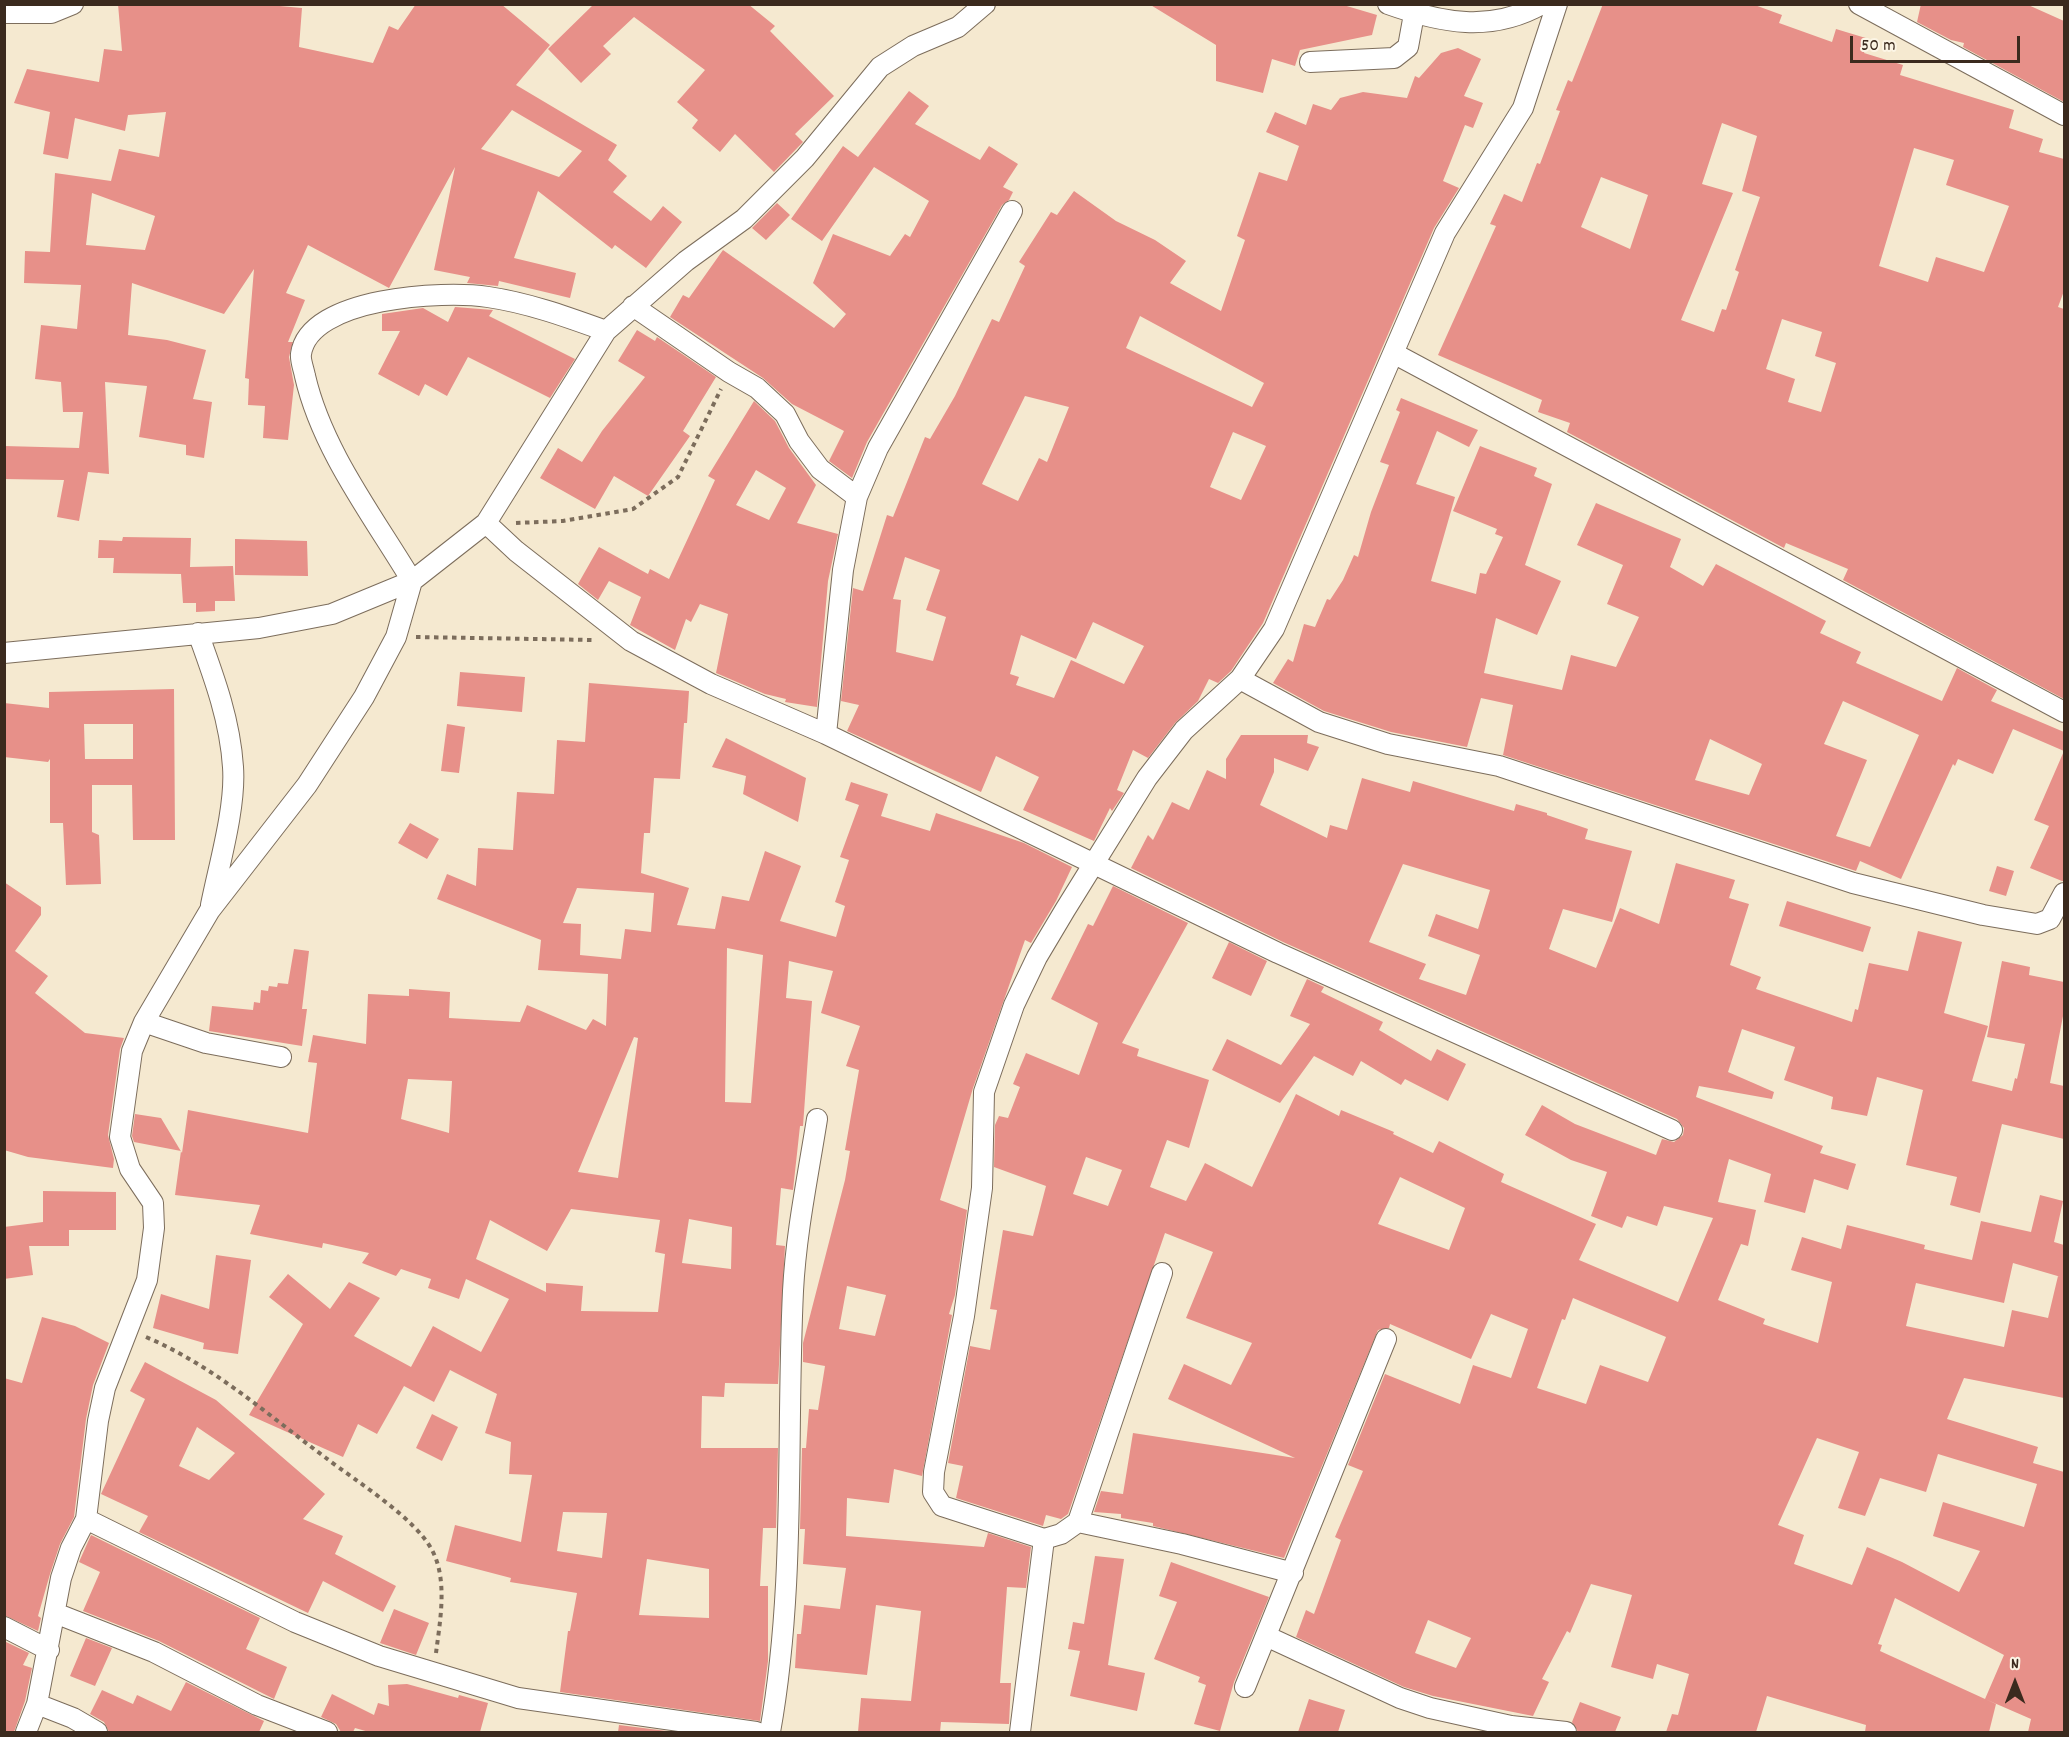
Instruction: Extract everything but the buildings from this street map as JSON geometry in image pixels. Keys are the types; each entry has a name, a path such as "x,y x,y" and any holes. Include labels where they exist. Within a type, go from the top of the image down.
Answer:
{"street":[{"path":"4,13 51,13 73,4"},
{"path":"4,653 259,628 332,614 412,581 486,523 606,331 686,261 744,219 805,158 880,67 913,46 958,27 985,4"},
{"path":"1388,4 1414,14 1443,21 1476,23 1526,13 1542,4"},
{"path":"1162,1273 1078,1522 1061,1533 1044,1539 942,1506 933,1492 934,1472 964,1316 982,1188 984,1092 1014,1005 1037,957 1092,863 1148,778 1184,730 1240,679 1274,629 1395,354 1445,233 1523,108 1557,4"},
{"path":"1859,4 2064,115"},
{"path":"1310,62 1400,55 1407,46 1414,14"},
{"path":"826,734 843,570 857,497 878,448 1012,211"},
{"path":"26,1732 38,1704 61,1578 71,1548 86,1519 98,1421 105,1388 147,1280 154,1228 153,1203 130,1169 120,1137 132,1051 144,1022 210,910 307,785 364,697 396,637 412,581 324,436 310,395 300,354 310,331 328,319 358,306 418,296 485,296 530,305 606,331"},
{"path":"633,306 729,372 757,388 785,414 799,441 820,469 857,497"},
{"path":"1395,354 2064,712"},
{"path":"486,523 516,551 631,641 711,684 826,734 1278,953 1672,1130"},
{"path":"198,633 228,723 234,770 230,809 210,910"},
{"path":"1240,679 1319,722 1388,744 1499,766 1853,883 1983,915 2037,924 2050,919 2064,893"},
{"path":"144,1022 206,1043 281,1057"},
{"path":"770,1732 780,1678 787,1561 793,1291 799,1229 817,1119"},
{"path":"1245,1688 1386,1339"},
{"path":"86,1519 295,1622 379,1656 434,1674 518,1698 756,1732"},
{"path":"1078,1522 1182,1544 1293,1573"},
{"path":"1020,1732 1044,1539"},
{"path":"56,1613 154,1652 257,1705 327,1732"},
{"path":"4,1627 49,1650"},
{"path":"1266,1635 1400,1698 1430,1708 1511,1726 1566,1732"},
{"path":"38,1704 73,1718 97,1732"}],"path":[{"path":"486,523 563,521 633,509 678,477 729,372"},
{"path":"396,637 596,640"},
{"path":"129,1330 180,1352 211,1371 370,1491 425,1541 432,1549 438,1567 441,1589 434,1674"}]}
